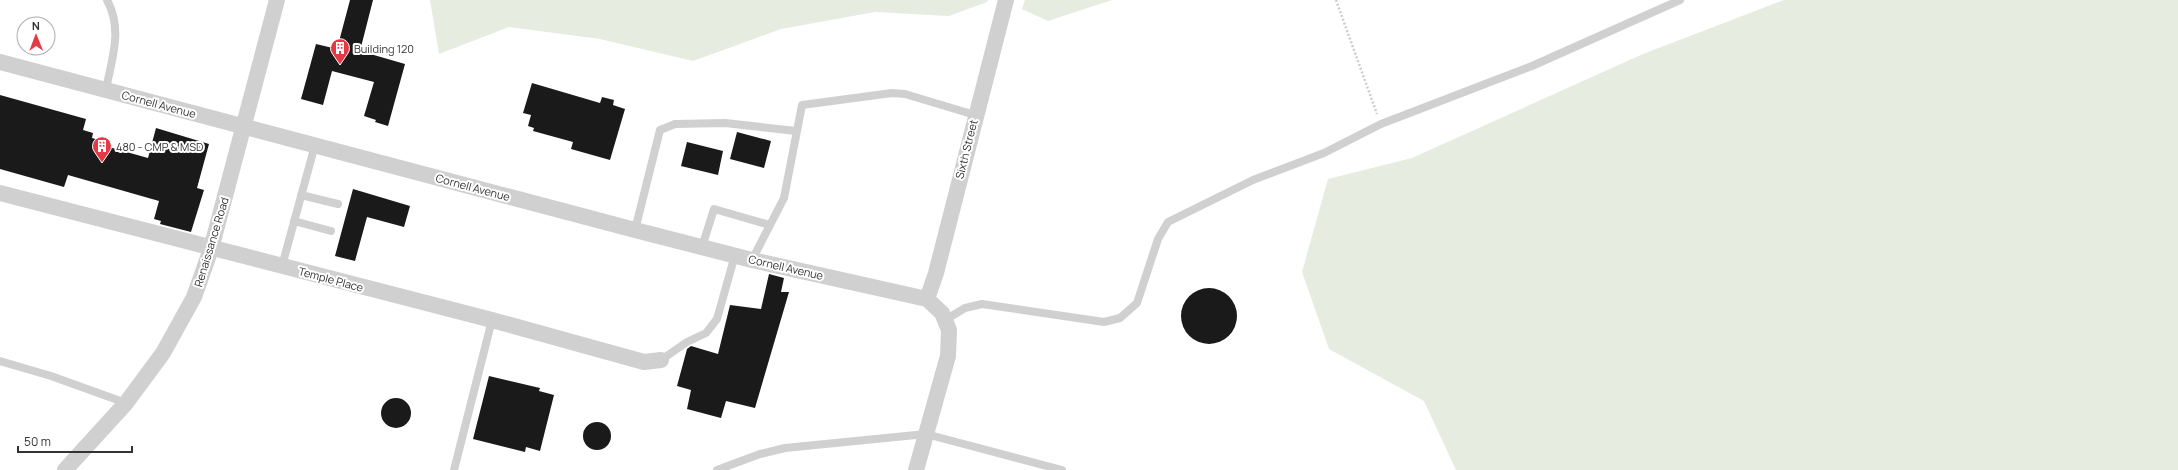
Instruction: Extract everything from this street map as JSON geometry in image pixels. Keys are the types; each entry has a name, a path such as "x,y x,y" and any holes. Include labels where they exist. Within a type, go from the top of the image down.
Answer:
{"street":[{"name":"Renaissance Road","path":"65,470 126,403 163,353 194,297 211,249 277,0"},
{"name":"Sixth Street","path":"927,299 936,273 975,115 1006,0"},
{"name":"Cornell Avenue","path":"0,62 752,260 927,299"},
{"name":"Temple Place","path":"0,193 211,249 492,320 644,362 661,360"},
{"path":"916,470 948,356 949,330 943,317 927,299"}],"lane":[{"path":"106,89 117,40 113,10 108,0"},
{"path":"943,317 965,308 982,304 1104,322 1120,318 1137,303 1158,239 1168,222 1253,180 1324,153 1381,124 1532,66 1680,0"},
{"path":"752,260 784,198 802,105 892,94 905,94 975,115"},
{"path":"635,230 660,130 675,124 725,123 796,131"},
{"path":"282,266 315,145"},
{"path":"301,195 338,204"},
{"path":"702,247 714,209 770,225"},
{"path":"294,221 331,231"},
{"path":"661,360 687,342 706,333 714,324 717,319 735,255"},
{"path":"454,470 492,320"},
{"path":"0,360 126,403"},
{"path":"717,470 760,454 785,448 926,434 1062,470"}],"path":[{"path":"1336,0 1381,124"}],"shaded area":[{"path":"430,0 988,0 987,2 949,16 875,12 781,29 693,61 600,39 509,27 439,54"},
{"path":"1025,0 1112,0 1048,21 1022,9"},
{"path":"1784,0 2178,0 2178,470 1456,470 1424,401 1329,349 1302,272 1328,179 1412,158 1643,54"}],"building":[{"name":"Building 120","path":"350,0 373,0 360,51 405,64 388,126 375,122 376,120 364,116 374,82 332,71 323,105 301,99 316,44 337,49"},
{"path":"532,83 600,103 602,97 614,100 613,105 625,109 610,160 571,149 573,142 533,131 534,128 528,126 531,115 523,113"},
{"name":"480 - CMP & MSD","path":"0,95 86,119 83,130 93,133 92,138 99,140 98,144 148,158 156,128 209,144 197,188 204,190 191,232 160,224 161,221 154,219 159,201 68,175 64,187 0,169"},
{"path":"737,132 771,141 764,168 730,159"},
{"path":"687,142 723,151 718,175 681,166"},
{"path":"353,189 410,206 404,227 367,217 355,261 335,256"},
{"path":"769,274 784,278 781,292 789,292 755,408 726,401 721,418 687,409 691,390 677,386 687,349 691,346 718,354 730,305 761,309"},
{"path":"1204,288 1214,288 1229,296 1235,305 1237,316 1235,327 1229,336 1214,344 1204,344 1193,339 1186,332 1181,321 1181,311 1186,300 1193,293"},
{"path":"489,376 540,388 539,391 554,395 540,451 526,447 525,452 473,439"},
{"path":"396,398 402,399 410,407 410,419 402,427 396,428 390,427 382,419 381,413 382,407 390,399"},
{"path":"597,422 603,423 607,426 610,430 610,442 607,446 603,449 597,450 591,449 587,446 584,442 583,436 584,430 587,426 591,423"}],"place":[{"name":"Building 120","path":"340,65"},
{"name":"480 - CMP & MSD","path":"102,163"}]}
